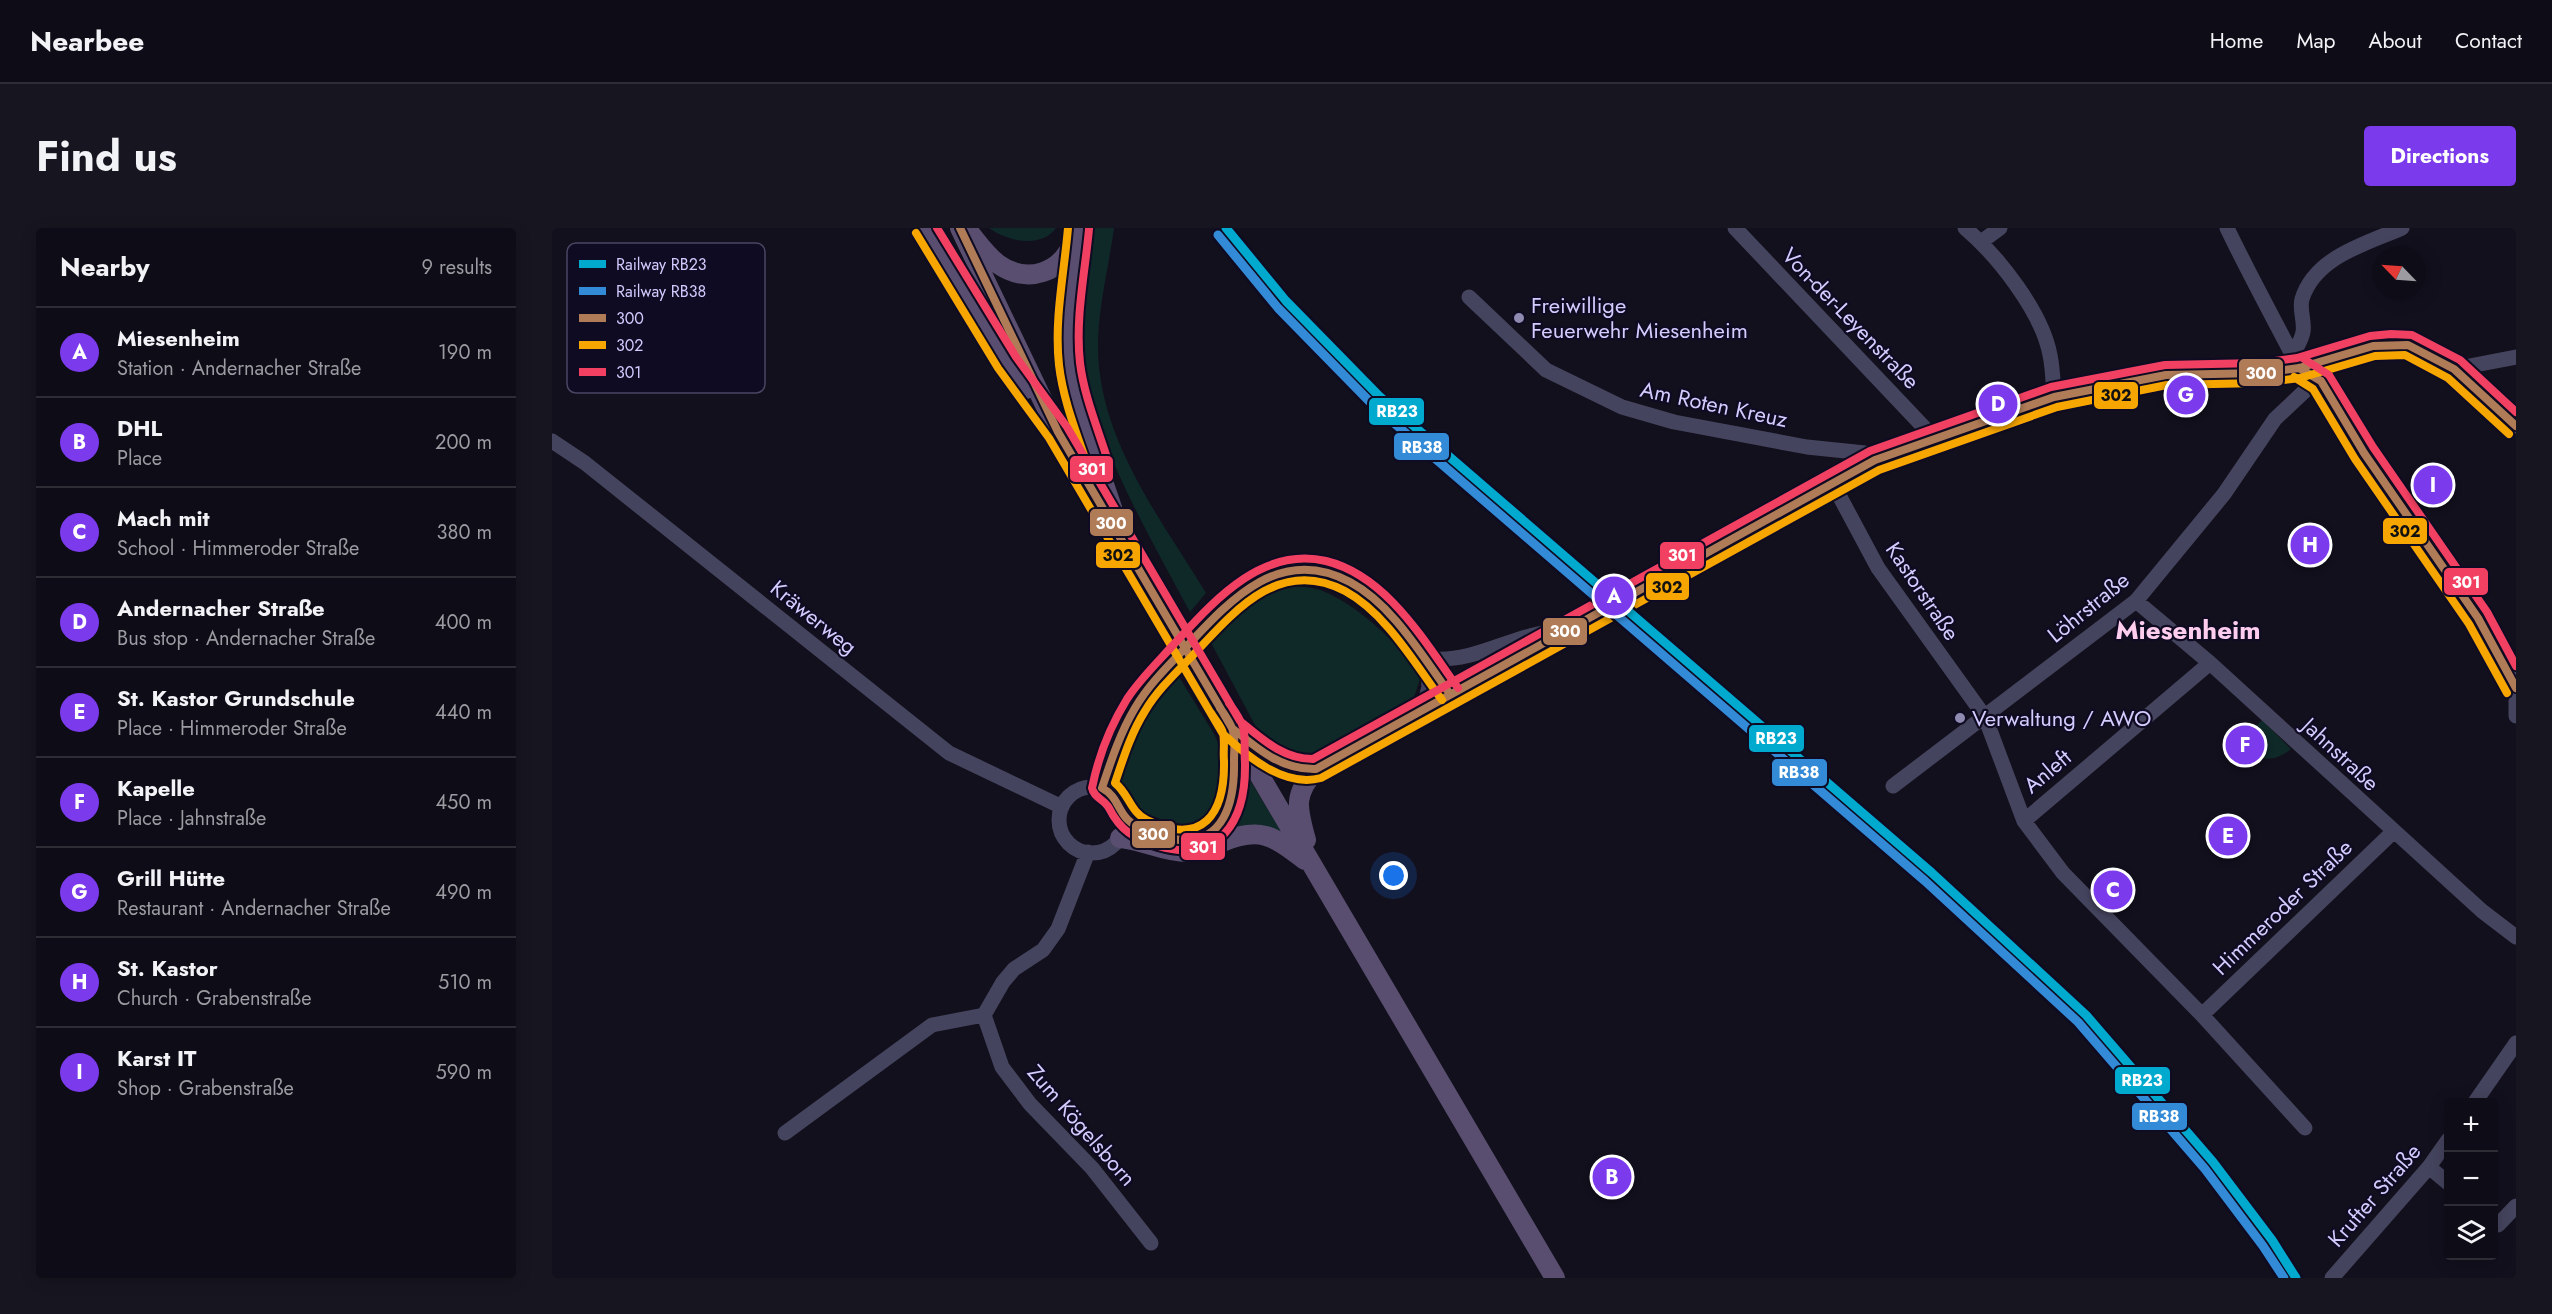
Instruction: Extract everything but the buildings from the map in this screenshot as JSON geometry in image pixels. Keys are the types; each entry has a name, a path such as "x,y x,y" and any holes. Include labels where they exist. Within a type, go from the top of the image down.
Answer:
{"main road":[{"path":"926,228 1007,363 1058,432"},
{"path":"960,228 1058,432 1555,1278"},
{"path":"966,228 998,264 1027,275 1038,274 1058,265 1072,247 1078,228"},
{"path":"1078,228 1070,326 1070,365 1080,411 1124,544"},
{"path":"1313,865 1298,801 1305,782 1316,769 1450,694"},
{"path":"1232,728 1278,762 1301,770 1316,769"},
{"path":"1126,817 1150,833 1174,840 1193,840 1210,834 1226,817 1235,796 1232,728"},
{"path":"1120,838 1169,850 1195,852 1241,834 1257,833 1281,842 1313,865"}],"street":[{"name":"Von-der-Leyenstraße","path":"1735,228 1935,439"},
{"path":"1965,228 1981,242 2015,286 2043,334 2050,354 2054,397"},
{"path":"1981,242 2000,228"},
{"path":"2227,228 2264,304 2300,368 2321,381 2364,453 2483,625 2514,681"},
{"path":"2293,354 2303,333 2301,303 2307,284 2333,259 2402,228"},
{"name":"Am Roten Kreuz","path":"1469,297 1546,370 1622,407 1685,424 1807,447 1865,453 1875,460"},
{"path":"1102,788 1123,730 1138,702 1221,609 1252,583 1265,577 1294,570 1310,570 1350,583 1373,600 1416,649 1431,661 1450,694 1875,460 2054,397 2166,375 2260,373 2300,368 2373,346 2408,345 2454,369 2516,426"},
{"path":"2454,369 2516,357"},
{"name":"Löhrstraße","path":"1893,786 2136,601 2224,494 2275,419 2309,387 2300,368"},
{"name":"Kräwerweg","path":"552,441 585,464 949,753 1062,807"},
{"name":"Kastorstraße","path":"1833,484 1878,568 1985,717"},
{"name":"Jahnstraße","path":"2136,601 2210,663 2481,911 2516,937"},
{"path":"1431,661 1450,660 1528,636 1567,631"},
{"path":"1423,709 1429,687 1431,661"},
{"name":"Anleft","path":"2024,820 2210,663"},
{"path":"2516,702 2516,716"},
{"path":"1985,717 2024,820 2063,873 2202,1015 2306,1128"},
{"path":"1102,788 1120,802 1126,817 1120,838 1109,848 1088,852 1072,846 1066,840 1060,824 1062,807 1070,796 1082,789 1102,788"},
{"name":"Himmeroder Straße","path":"2202,1015 2393,832"},
{"path":"785,1133 932,1025 984,1015 997,990 1009,975 1043,950 1058,929 1088,852"},
{"name":"Zum Kögelsborn","path":"984,1015 1002,1067 1030,1104 1092,1168 1151,1243"},
{"path":"2478,1098 2516,1043"},
{"name":"Krufter Straße","path":"2332,1278 2429,1167 2444,1146"},
{"path":"2429,1167 2444,1180"},
{"path":"2498,1225 2516,1206"}],"green space":[{"path":"989,228 1056,228 1042,239 1024,241 996,233"},
{"path":"1094,228 1114,228 1102,299 1098,341 1100,376 1107,410 1134,474 1206,593 1190,612 1139,517 1116,468 1096,418 1085,382 1080,344 1084,294"},
{"path":"1279,586 1320,590 1348,604 1377,627 1413,666 1420,679 1414,697 1312,755 1275,746 1255,725 1208,637 1240,600"},
{"path":"1176,672 1214,734 1230,768 1225,810 1198,835 1181,839 1168,837 1142,823 1124,800 1119,788 1118,775 1120,760 1130,732 1155,694"},
{"path":"2262,720 2291,749 2273,758 2253,756 2247,736"},
{"path":"1241,765 1283,835 1223,830"}],"rail line":[{"name":"RB23","path":"1226,228 1286,301 1379,396 1932,873 2086,1015 2213,1162 2272,1240 2296,1278"},
{"name":"RB38","path":"1218,235 1278,308 1372,404 1925,881 2078,1022 2205,1169 2284,1278"}],"transit line":[{"name":"301","path":"937,228 1016,357 1067,427 1240,721 1274,747 1302,758 1313,759 1870,451 2051,387 2165,365 2259,363 2297,358 2370,336 2412,335 2460,360 2516,412"},
{"name":"300","path":"960,228 1058,432 1232,728 1271,757 1303,768 1316,769 1875,460 2054,397 2166,375 2260,373 2299,368 2373,346 2408,345 2454,369 2516,426"},
{"name":"302","path":"1068,228 1059,314 1059,365 1067,404 1088,467"},
{"name":"301","path":"1089,229 1080,312 1080,363 1088,400 1108,461"},
{"name":"302","path":"916,233 998,368 1049,438 1223,734 1256,761 1281,775 1294,779 1321,778 1879,470 2057,407 2167,385 2260,383 2300,378 2375,356 2405,355 2448,378 2509,434"},
{"name":"301","path":"2304,359 2329,375 2373,447 2487,612 2516,666"},
{"name":"300","path":"2299,368 2321,381 2364,453 2478,618 2516,688"},
{"name":"302","path":"2294,377 2313,389 2355,459 2469,624 2507,693"},
{"name":"301","path":"1229,703 1243,727 1245,763 1241,803 1225,833 1213,843 1198,849 1180,850 1158,846 1129,833 1092,788 1110,731 1138,684 1189,628 1222,595 1240,581 1260,570 1280,562 1302,559 1326,561 1348,569 1386,595 1402,612 1458,688"},
{"name":"300","path":"1220,708 1233,732 1234,775 1229,805 1215,829 1205,836 1191,840 1173,839 1148,832 1127,819 1114,798 1102,788 1120,737 1135,708 1160,675 1222,610 1260,582 1280,573 1302,570 1325,572 1350,582 1365,592 1380,604 1406,632 1450,694"},
{"name":"302","path":"1211,713 1222,730 1224,740 1223,780 1215,810 1207,820 1196,827 1183,830 1166,827 1141,817 1115,783 1131,737 1150,703 1168,680 1244,605 1280,584 1300,580 1322,582 1345,591 1374,612 1399,640 1442,700"}],"place":[{"name":"Freiwillige Feuerwehr Miesenheim","path":"1519,318"},
{"name":"Grill Hütte","path":"2186,395"},
{"name":"Andernacher Straße","path":"1998,404"},
{"name":"Karst IT","path":"2433,485"},
{"name":"St. Kastor","path":"2310,545"},
{"name":"Miesenheim","path":"1614,596"},
{"name":"Verwaltung / AWO","path":"1960,718"},
{"name":"Kapelle","path":"2245,745"},
{"name":"St. Kastor Grundschule","path":"2228,836"},
{"name":"Mach mit","path":"2113,890"},
{"name":"DHL","path":"1612,1177"}],"district":[{"name":"Miesenheim","path":"2188,630"}]}
